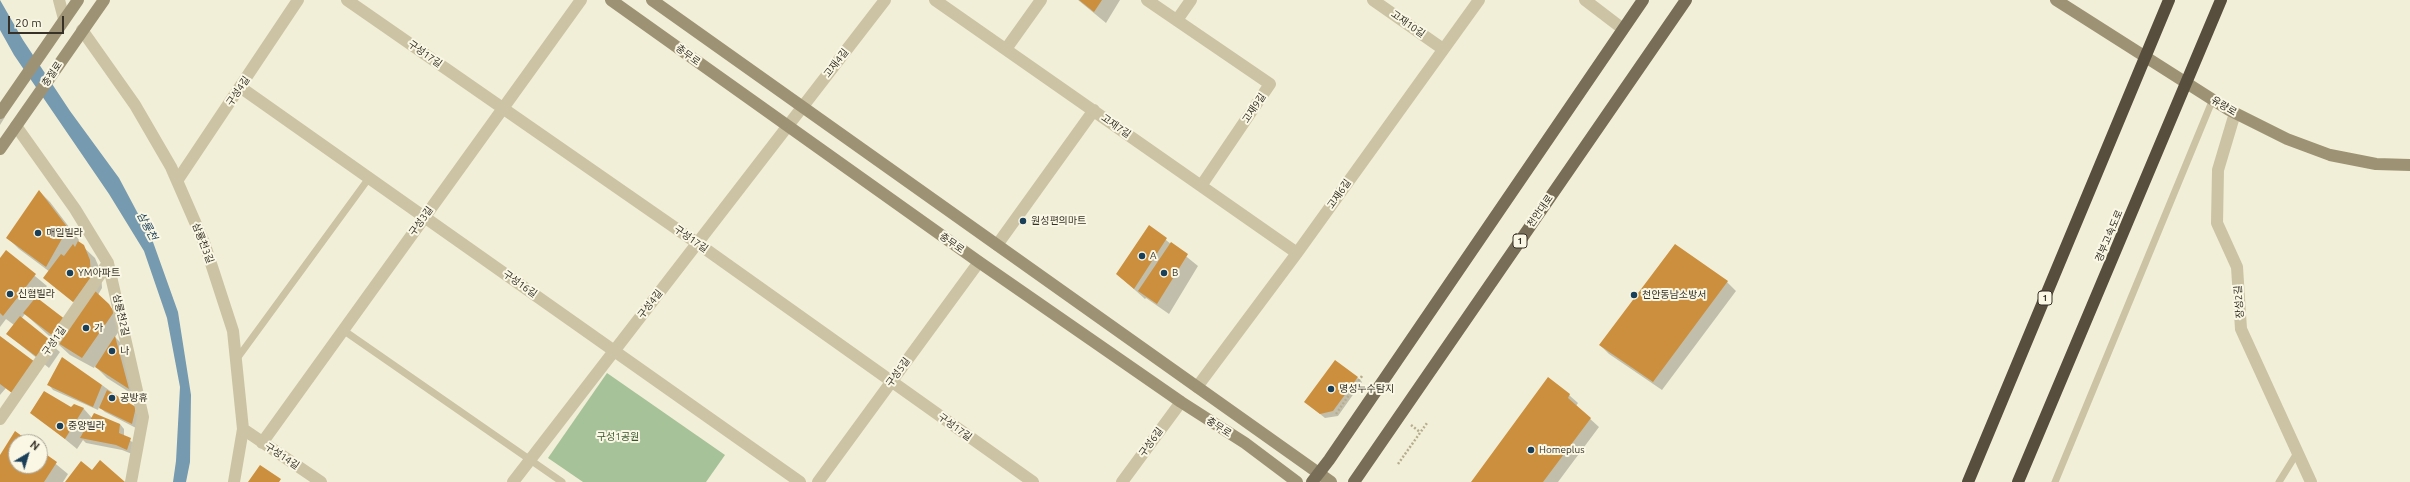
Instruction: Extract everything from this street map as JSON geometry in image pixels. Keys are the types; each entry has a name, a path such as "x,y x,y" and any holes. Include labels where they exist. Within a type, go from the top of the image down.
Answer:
{"highway":[{"name":"경부고속도로","path":"2018,482 2221,0"},
{"name":"1","path":"1968,482 2167,5"}],"main road":[{"path":"1,109 14,93 78,0"},
{"name":"충절로","path":"0,149 104,0"},
{"name":"충무로","path":"611,0 979,262 1181,402 1245,443 1297,482"},
{"name":"충무로","path":"652,0 1197,387 1315,478 1331,482"},
{"path":"1315,478 1643,0"},
{"name":"천안대로","path":"1354,482 1686,0"},
{"name":"유량로","path":"2056,0 2235,113 2286,139 2330,155 2376,164 2410,165"}],"street":[{"path":"59,0 64,19"},
{"name":"구성4길","path":"177,181 298,0"},
{"name":"구성17길","path":"347,0 697,243 1033,482"},
{"name":"구성3길","path":"262,443 581,0"},
{"name":"고재4길","path":"787,126 885,0"},
{"name":"고재7길","path":"935,0 1298,253"},
{"path":"1006,50 1041,0"},
{"name":"고재9길","path":"1147,0 1270,84 1201,186"},
{"path":"1177,20 1191,0"},
{"name":"고재10길","path":"1373,0 1443,49"},
{"name":"고재6길","path":"1197,387 1298,253 1479,0"},
{"path":"1585,0 1623,29"},
{"name":"삼룡천3길","path":"82,30 135,105 177,181 207,252 233,331 243,429 234,482"},
{"name":"구성16길","path":"240,87 800,482"},
{"path":"997,245 1094,110"},
{"name":"장성2길","path":"2235,113 2218,170 2217,224 2237,267 2241,329 2311,482"},
{"name":"삼룡천2길","path":"16,126 75,209 108,263 143,417 132,482"},
{"name":"구성4길","path":"513,482 787,126"},
{"name":"구성5길","path":"818,482 979,262"},
{"name":"구성1길","path":"0,419 108,263"},
{"name":"구성6길","path":"1122,482 1181,402"},
{"name":"구성14길","path":"243,429 321,482"}],"lane":[{"path":"2055,482 2213,99"},
{"path":"236,360 369,178"},
{"path":"343,330 562,482"},
{"path":"2279,482 2297,453"}],"path":[{"path":"1336,414 1362,376"},
{"path":"1398,464 1427,423"}],"green space":[{"name":"구성1공원","path":"607,373 725,455 706,482 583,482 548,458"}],"water":[{"path":"0,0 23,40 70,111 119,178 153,242 178,312 191,395 190,462 186,482 173,482 176,461 180,387 167,318 144,251 109,194 14,55 0,30"}],"building":[{"path":"1079,0 1102,0 1094,12"},
{"name":"매일빌라","path":"39,190 68,228 46,267 6,238"},
{"name":"A","path":"1149,225 1167,238 1134,289 1116,274"},
{"name":"YM아파트","path":"78,241 84,245 90,260 91,277 73,302 43,278 61,254 64,256 73,244 75,247"},
{"name":"B","path":"1171,242 1188,254 1157,304 1138,291"},
{"name":"천안동남소방서","path":"1675,244 1728,281 1653,382 1599,345"},
{"name":"신협빌라","path":"6,250 36,274 3,316 0,313 0,258"},
{"name":"가","path":"95,291 109,304 114,312 82,358 58,343"},
{"path":"36,297 66,320 53,336 23,313"},
{"path":"20,316 50,340 37,357 6,334"},
{"path":"0,336 35,362 12,393 0,384"},
{"name":"나","path":"115,336 129,389 95,367"},
{"path":"62,357 102,385 93,407 47,385"},
{"name":"명성누수탐지","path":"1335,360 1358,377 1333,411 1320,414 1304,402"},
{"name":"Homeplus","path":"1548,377 1570,394 1568,398 1591,418 1543,482 1471,482"},
{"name":"공방휴","path":"107,390 136,407 132,424 99,408"},
{"name":"중앙빌라","path":"44,391 71,407 74,404 84,408 65,439 30,413"},
{"path":"94,413 120,424 119,433 131,438 127,450 116,445 80,438"},
{"path":"8,442 8,474 48,474 48,456 57,462 44,482 0,482 0,455"},
{"path":"100,460 125,482 65,482 81,461 92,470"},
{"path":"260,465 281,479 279,482 248,482"}],"place":[{"name":"원성편의마트","path":"1023,221"},
{"name":"매일빌라","path":"38,233"},
{"name":"A","path":"1142,256"},
{"name":"YM아파트","path":"70,273"},
{"name":"B","path":"1164,273"},
{"name":"신협빌라","path":"10,294"},
{"name":"천안동남소방서","path":"1634,295"},
{"name":"가","path":"86,328"},
{"name":"나","path":"112,351"},
{"name":"명성누수탐지","path":"1331,389"},
{"name":"공방휴","path":"112,398"},
{"name":"중앙빌라","path":"60,426"},
{"name":"Homeplus","path":"1531,450"}],"water label":[{"name":"삼룡천","path":"147,226"}]}
